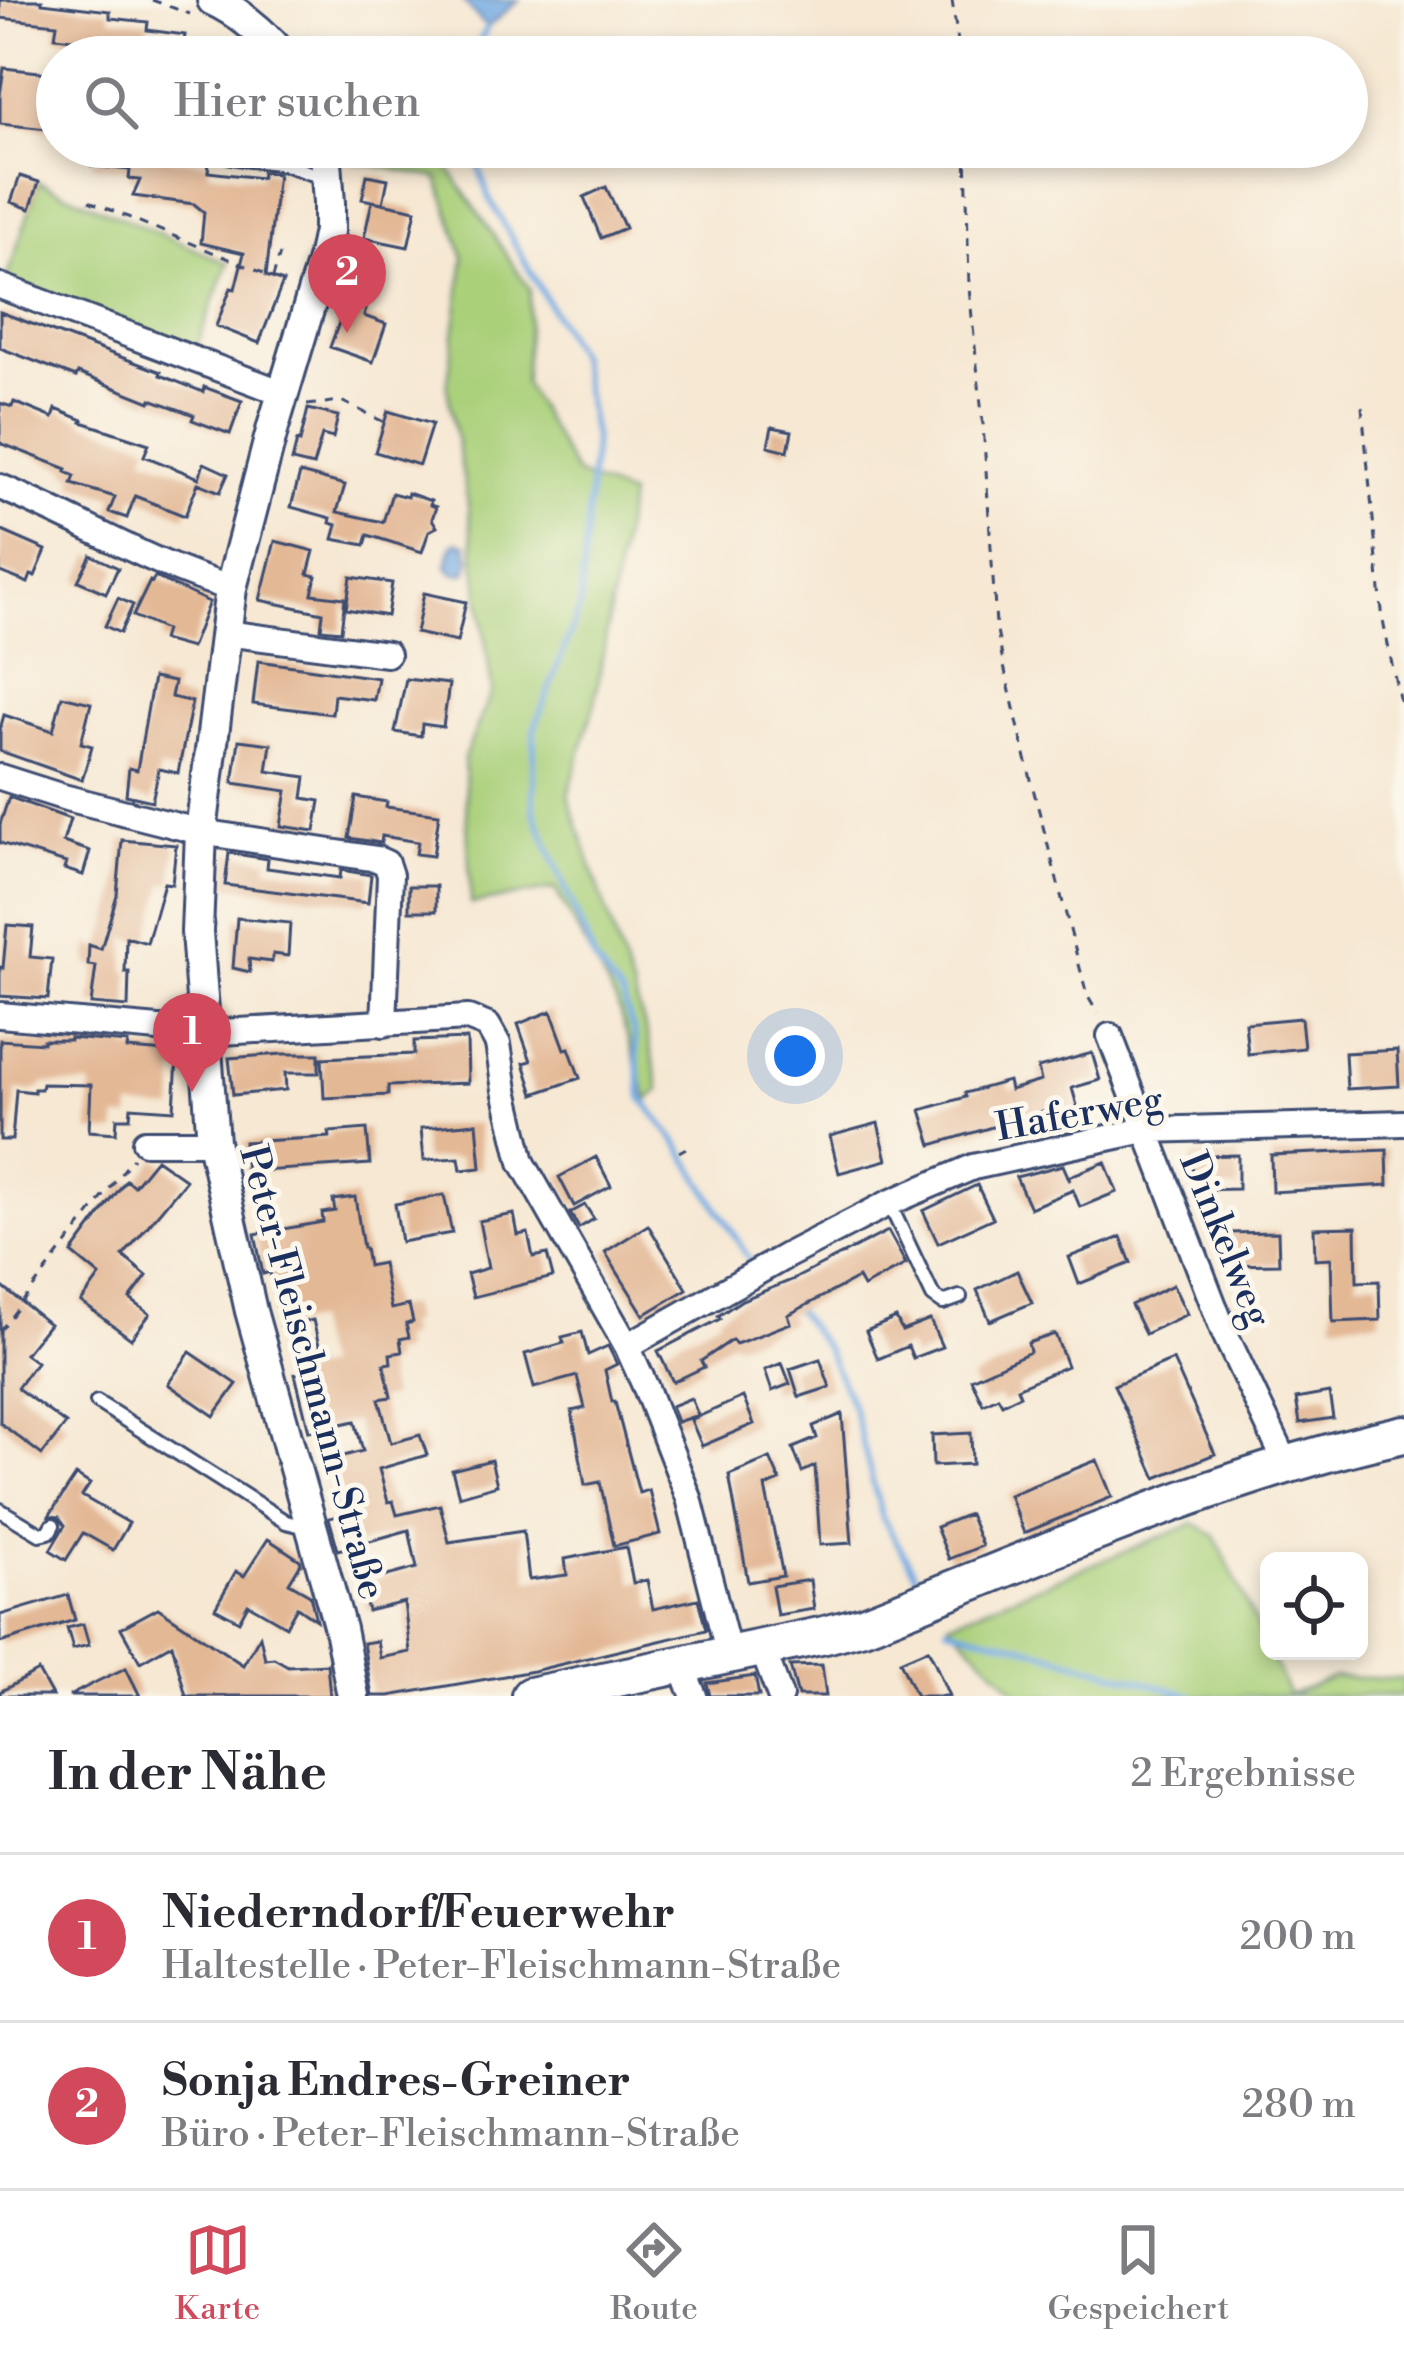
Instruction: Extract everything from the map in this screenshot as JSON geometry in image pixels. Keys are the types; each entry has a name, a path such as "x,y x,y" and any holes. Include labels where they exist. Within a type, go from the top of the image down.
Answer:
{"main road":[{"path":"530,1696 687,1680 729,1655 863,1625 1142,1515 1287,1465 1404,1434"}],"street":[{"path":"213,0 265,36"},
{"name":"Peter-Fleischmann-Straße","path":"327,168 329,231 323,260 231,589 201,832 197,932 213,1142 251,1312 340,1629 353,1696"},
{"path":"0,286 282,396"},
{"path":"0,488 201,580 231,589"},
{"path":"225,633 387,655"},
{"path":"0,777 201,832 386,863 384,1024"},
{"path":"0,1015 204,1033 468,1018 488,1027 498,1044 522,1162 627,1346 689,1498 729,1655"},
{"name":"Dinkelweg","path":"1110,1036 1224,1333 1287,1465"},
{"name":"Haferweg","path":"627,1346 786,1256 973,1167 1145,1130 1404,1123"},
{"path":"145,1142 213,1142"},
{"path":"768,1647 768,1664 780,1696"}],"lane":[{"path":"295,168 316,176 322,168"},
{"path":"889,1203 933,1296 943,1303 961,1298"},
{"path":"97,1402 286,1522 312,1528"},
{"path":"0,1510 40,1534 53,1525"}],"path":[{"path":"952,0 957,36"},
{"path":"966,168 969,288 994,605 1003,662 1088,994 1110,1036"},
{"path":"88,201 273,277 280,254"},
{"path":"282,396 309,405 340,401 384,422"},
{"path":"1362,406 1383,621 1404,722"},
{"path":"0,1331 145,1142"},
{"path":"679,1152 686,1148"}],"green space":[{"path":"387,168 450,168 530,290 524,383 576,474 629,496 595,702 568,796 647,1033 660,1090 648,1100 617,1004 555,889 471,904 464,758 492,691 467,498 447,388 464,258 438,178"},
{"path":"39,182 228,263 195,351 6,280"},
{"path":"1194,1524 1215,1536 1260,1633 1260,1660 1273,1660 1289,1695 1334,1677 1404,1679 1404,1696 1021,1696 949,1622"}],"water":[{"path":"462,0 519,0 487,28"},
{"path":"452,545 466,545 470,560 463,574 447,566"}],"building":[{"path":"0,0 42,0 110,11 110,18 148,22 147,30 185,35 55,36 57,24 0,18"},
{"path":"4,68 36,72 36,128 0,124"},
{"path":"111,168 208,168 208,172 261,178 262,172 278,174 266,276 283,282 259,343 216,326 231,288 235,289 244,253 201,243 204,212 194,204 133,196 140,180 129,179 130,170"},
{"path":"367,175 388,179 383,203 362,199"},
{"path":"20,176 39,182 30,209 11,202"},
{"path":"606,187 625,228 601,238 584,197"},
{"path":"372,201 416,210 408,247 364,238"},
{"path":"357,274 375,280 364,316 386,324 373,362 330,347"},
{"path":"0,312 203,392 204,387 242,401 230,434 192,420 194,415 0,348"},
{"path":"14,402 53,418 56,409 149,444 144,456 199,478 204,463 228,474 220,492 198,483 185,516 135,496 127,518 109,512 115,497 72,484 75,476 67,469 0,443 0,403 12,407"},
{"path":"308,409 338,416 333,438 322,435 313,466 292,461"},
{"path":"388,411 432,424 419,465 375,452"},
{"path":"772,427 792,431 788,451 768,446"},
{"path":"300,473 345,485 337,512 383,522 392,493 407,497 408,493 431,501 437,527 429,531 422,552 368,535 365,545 333,539 337,525 330,523 331,518 291,507"},
{"path":"0,530 46,550 28,583 0,572"},
{"path":"275,541 314,551 308,574 316,576 312,594 345,598 341,631 321,629 323,613 260,600"},
{"path":"91,555 118,568 106,593 78,581"},
{"path":"155,577 209,602 191,648 162,640 165,630 133,616"},
{"path":"351,577 392,583 387,616 346,609"},
{"path":"424,593 466,602 457,642 416,633"},
{"path":"118,598 133,605 120,633 105,626"},
{"path":"258,661 378,678 374,700 334,695 332,714 253,704"},
{"path":"153,678 174,682 171,697 192,702 178,773 159,769 152,801 126,795 129,768 137,770"},
{"path":"406,679 449,684 443,727 422,724 421,736 395,732"},
{"path":"62,696 91,703 81,743 92,746 82,780 0,751 4,715 53,731"},
{"path":"239,740 271,744 267,771 306,777 303,798 320,801 315,831 281,826 287,791 233,783"},
{"path":"9,797 70,819 63,842 90,851 83,875 64,869 66,863 0,843 0,824"},
{"path":"356,797 387,802 386,807 439,814 433,856 416,854 418,842 382,836 381,843 349,838"},
{"path":"122,840 176,845 172,884 164,883 147,943 126,937 128,1007 91,1004 96,966 88,965 89,945 101,949 117,895"},
{"path":"229,853 268,859 267,868 340,878 341,870 371,875 368,903 225,885"},
{"path":"409,886 436,886 436,911 409,911"},
{"path":"237,918 290,923 288,956 273,954 272,962 249,959 250,972 233,968"},
{"path":"7,925 33,927 30,957 52,959 48,999 0,996"},
{"path":"551,1011 580,1078 534,1094 524,1063 531,1061 518,1024"},
{"path":"1301,1018 1304,1048 1248,1054 1245,1023"},
{"path":"70,1038 128,1043 127,1049 166,1052 166,1057 177,1058 174,1110 131,1107 130,1118 117,1118 116,1133 89,1131 91,1085 42,1084 34,1092 16,1090 12,1140 0,1140 0,1040 43,1043"},
{"path":"467,1039 468,1083 388,1086 388,1095 324,1098 322,1058 414,1054 414,1041"},
{"path":"1397,1050 1399,1086 1347,1089 1345,1053"},
{"path":"1092,1053 1100,1080 1072,1088 1078,1109 1051,1117 1049,1110 932,1145 921,1110 1008,1081 1010,1090 1041,1081 1038,1068"},
{"path":"319,1054 319,1073 285,1073 286,1090 233,1095 229,1058"},
{"path":"477,1123 481,1168 461,1170 459,1158 424,1160 421,1128"},
{"path":"878,1123 887,1160 839,1173 830,1136"},
{"path":"367,1129 370,1164 246,1172 244,1142 330,1137 329,1132"},
{"path":"1387,1150 1388,1185 1272,1192 1271,1155"},
{"path":"1238,1155 1238,1189 1193,1190 1192,1156"},
{"path":"596,1157 611,1186 574,1206 559,1177"},
{"path":"156,1159 186,1180 123,1256 147,1276 130,1299 150,1314 131,1339 81,1302 100,1276 72,1253 126,1180 134,1186"},
{"path":"1105,1162 1117,1192 1080,1207 1073,1190 1030,1208 1016,1177 1063,1165 1068,1177"},
{"path":"977,1185 993,1218 938,1243 923,1211"},
{"path":"444,1195 452,1233 401,1242 395,1204"},
{"path":"355,1197 368,1266 382,1263 391,1309 409,1305 413,1322 406,1324 409,1337 400,1339 402,1352 390,1354 391,1363 384,1364 391,1397 379,1399 391,1443 420,1435 427,1455 379,1469 388,1502 393,1501 397,1515 440,1505 449,1542 523,1531 529,1580 567,1575 565,1559 626,1547 633,1583 647,1580 653,1609 698,1599 706,1630 533,1671 372,1696 363,1643 377,1641 380,1658 410,1652 404,1602 368,1611 361,1583 417,1568 409,1530 338,1550 329,1518 346,1514 332,1459 363,1451 355,1421 309,1431 295,1374 324,1367 313,1320 281,1326 270,1272 263,1274 255,1234 323,1222 322,1213 335,1211 333,1200"},
{"path":"585,1205 594,1219 579,1228 570,1213"},
{"path":"514,1214 518,1235 528,1233 533,1257 547,1254 553,1277 473,1297 467,1274 488,1268 479,1221"},
{"path":"648,1225 687,1289 644,1315 605,1252"},
{"path":"1356,1227 1357,1282 1379,1281 1380,1320 1333,1322 1331,1258 1315,1259 1314,1228"},
{"path":"888,1231 906,1264 863,1287 858,1278 788,1315 791,1323 736,1344 732,1340 701,1361 704,1367 673,1382 658,1351 720,1319 742,1300"},
{"path":"1278,1232 1279,1264 1229,1265 1228,1233"},
{"path":"1121,1237 1131,1263 1079,1284 1069,1257"},
{"path":"1017,1271 1032,1303 990,1321 977,1290"},
{"path":"0,1285 49,1324 25,1354 36,1362 17,1388 66,1424 42,1455 0,1423"},
{"path":"1173,1285 1187,1314 1145,1334 1131,1305"},
{"path":"896,1318 902,1331 930,1320 942,1347 913,1358 908,1346 878,1359 866,1331"},
{"path":"582,1332 588,1355 608,1346 617,1364 605,1370 612,1402 639,1493 649,1490 660,1534 614,1546 600,1482 585,1485 572,1411 585,1408 577,1376 534,1388 525,1354 564,1343 562,1337"},
{"path":"1055,1334 1067,1366 1017,1388 1020,1395 1002,1404 998,1397 983,1404 971,1379 1030,1352 1028,1343"},
{"path":"190,1352 237,1384 214,1416 168,1384"},
{"path":"820,1359 830,1387 799,1397 790,1369"},
{"path":"1173,1360 1215,1454 1156,1478 1114,1385"},
{"path":"782,1363 790,1384 772,1391 765,1370"},
{"path":"1329,1393 1333,1418 1300,1423 1296,1399"},
{"path":"743,1397 754,1424 702,1446 691,1420"},
{"path":"691,1398 698,1415 677,1422 671,1406"},
{"path":"842,1414 852,1543 820,1545 815,1466 802,1472 793,1448 817,1438 813,1426"},
{"path":"971,1433 972,1464 933,1466 932,1435"},
{"path":"770,1458 780,1481 765,1487 783,1576 748,1582 729,1475"},
{"path":"491,1460 497,1485 459,1496 452,1470"},
{"path":"1097,1460 1112,1497 1024,1533 1009,1495"},
{"path":"76,1475 90,1484 82,1496 129,1523 113,1550 83,1533 66,1560 50,1550 65,1525 59,1517 49,1516"},
{"path":"969,1514 982,1546 949,1559 936,1527"},
{"path":"268,1539 300,1560 289,1583 310,1595 316,1620 297,1607 286,1626 248,1604 239,1621 215,1608 236,1571 244,1576"},
{"path":"810,1580 814,1609 777,1615 772,1586"},
{"path":"68,1595 75,1620 0,1643 0,1615"},
{"path":"158,1608 243,1665 260,1636 265,1659 288,1666 327,1664 330,1696 186,1696 172,1644 140,1662 121,1628"},
{"path":"83,1624 89,1645 73,1649 67,1628"},
{"path":"928,1649 949,1696 916,1696 900,1661"},
{"path":"822,1665 826,1696 798,1696 790,1666"},
{"path":"126,1668 140,1696 69,1696 100,1680"},
{"path":"38,1671 52,1696 0,1696 0,1692"},
{"path":"755,1676 759,1696 710,1696 707,1683"}],"waterway":[{"path":"483,36 487,28"},
{"path":"479,168 488,196 578,356 594,438 580,607 534,730 534,811 596,963 622,996 634,1032 642,1098 681,1148 752,1264"},
{"path":"795,1309 827,1350 853,1407 882,1517 916,1574"},
{"path":"947,1627 1193,1696"}],"place":[{"name":"Sonja Endres-Greiner","path":"347,333"},
{"name":"Niederndorf/Feuerwehr","path":"192,1092"}]}
